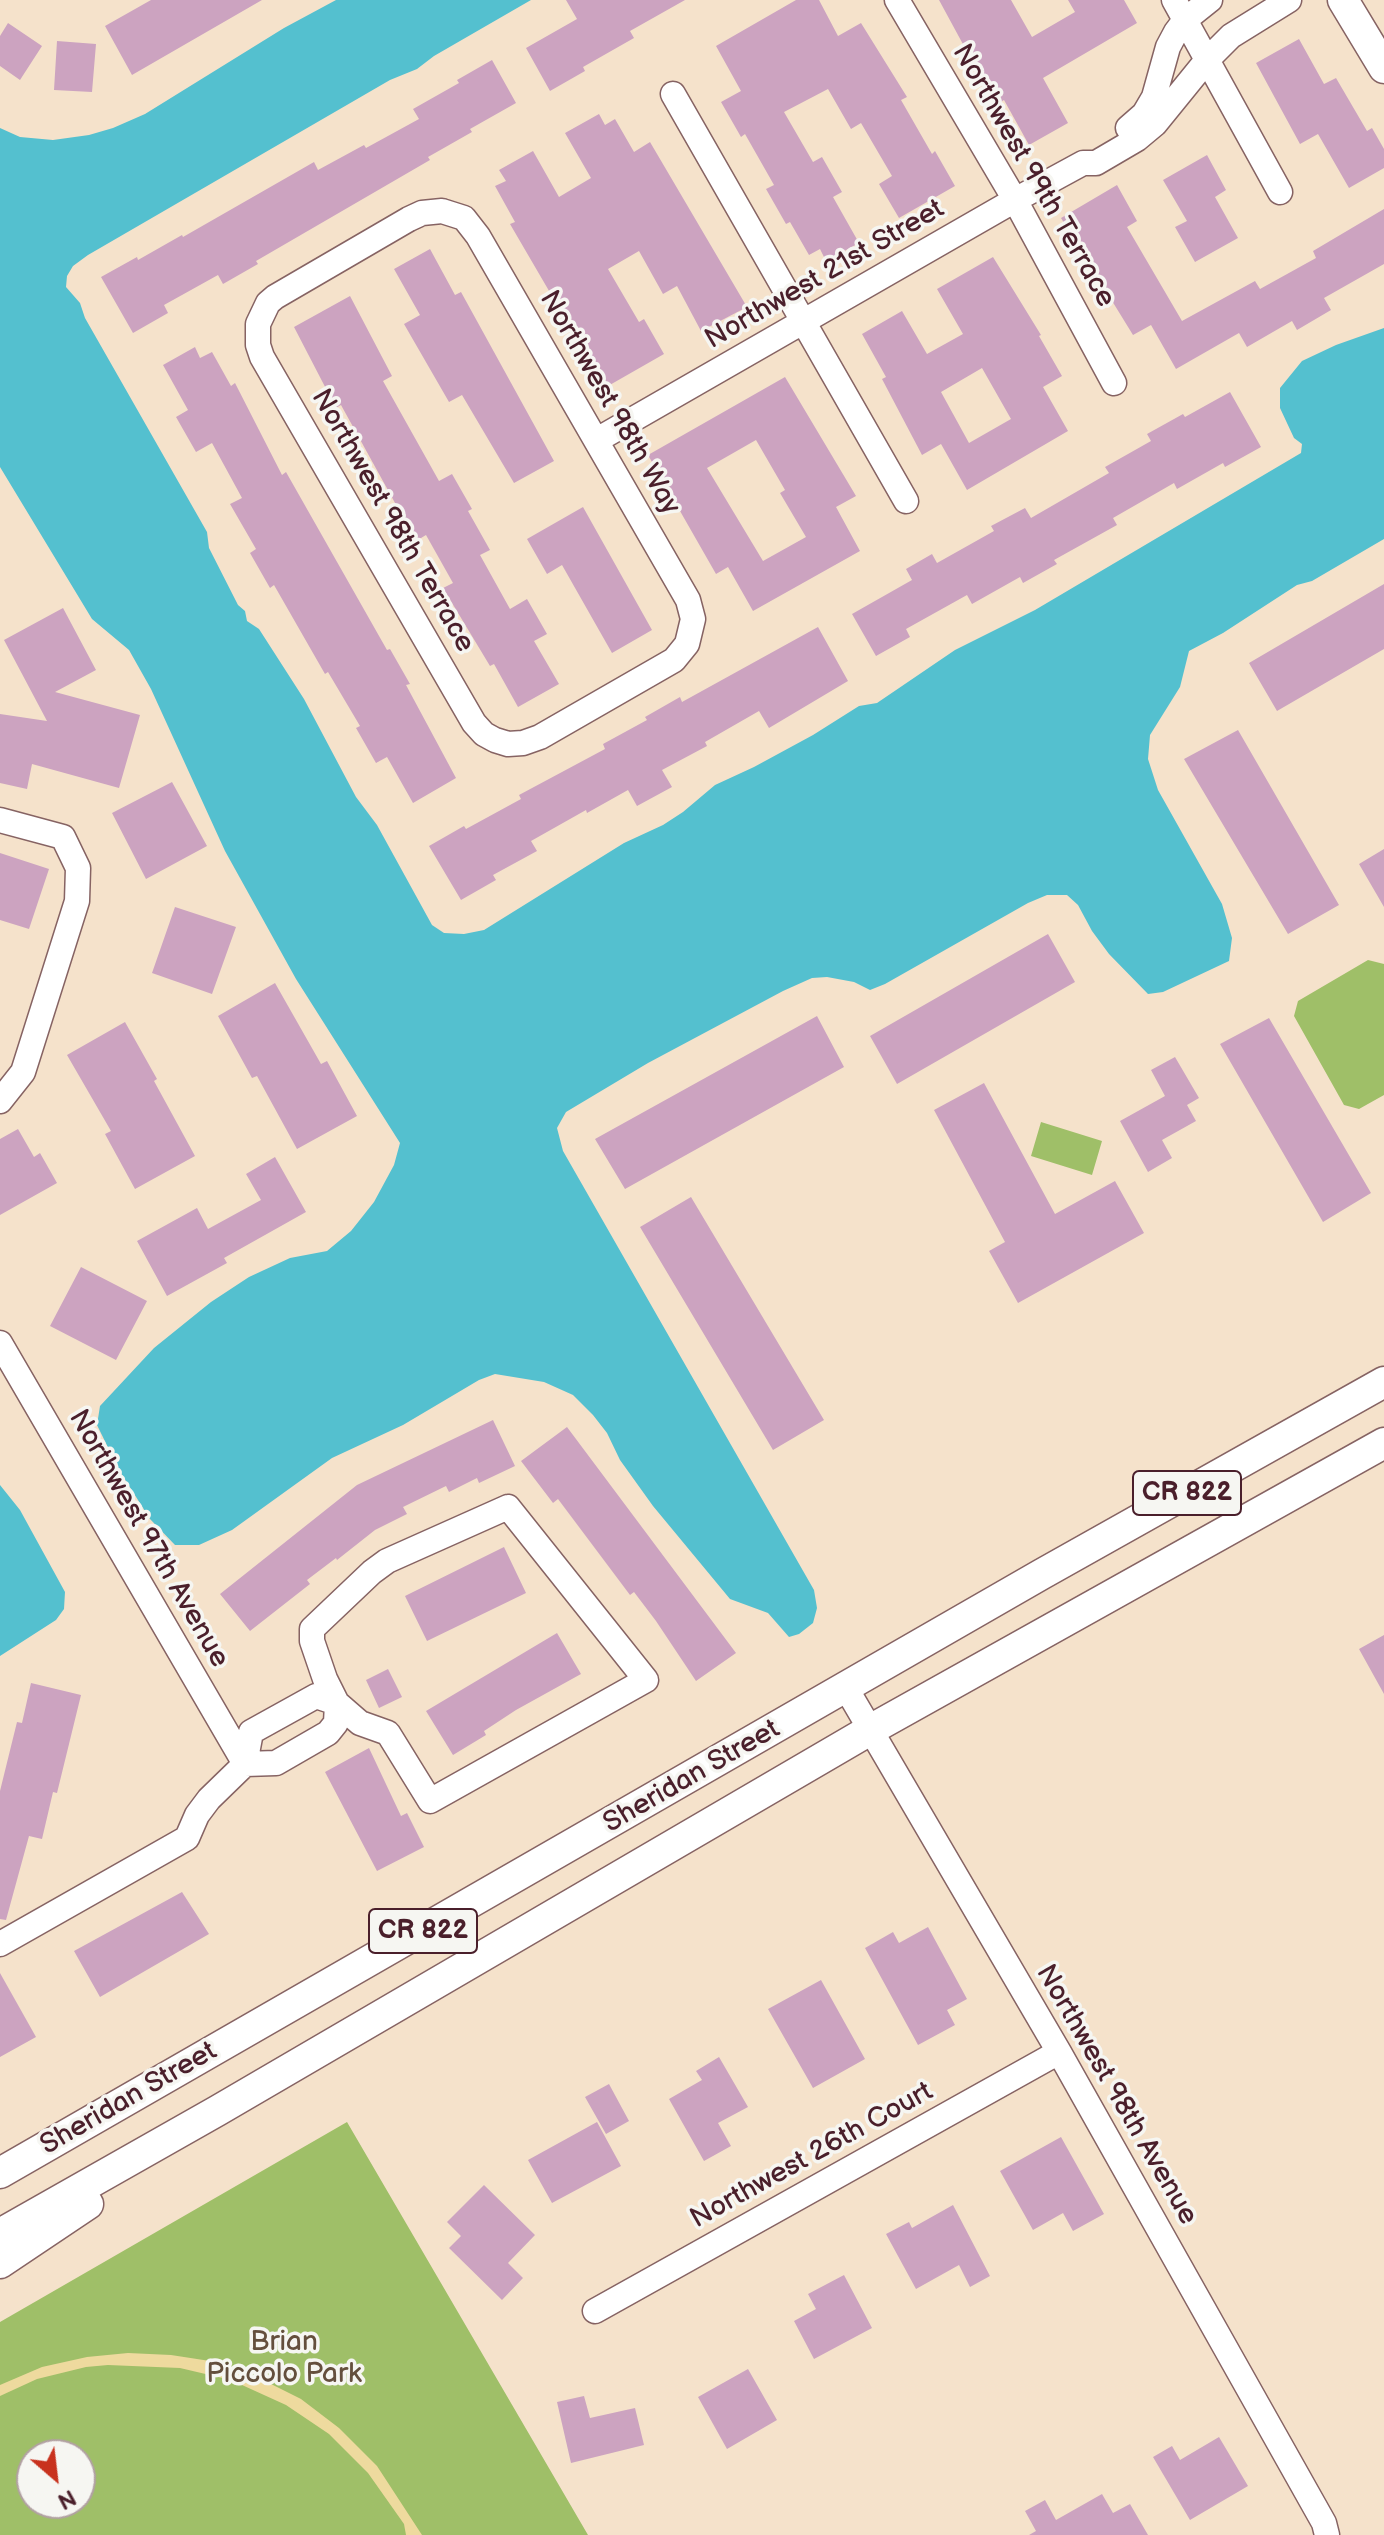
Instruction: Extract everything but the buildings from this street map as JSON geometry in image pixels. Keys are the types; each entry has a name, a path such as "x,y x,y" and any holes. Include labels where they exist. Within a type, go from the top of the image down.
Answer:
{"main road":[{"path":"1343,0 1384,68"},
{"name":"Sheridan Street","path":"0,2173 1042,1574 1384,1382"},
{"name":"Sheridan Street","path":"0,2234 870,1730 1384,1443"},
{"path":"0,2263 217,2111"}],"street":[{"name":"Northwest 99th Terrace","path":"897,0 1015,200 1114,383"},
{"name":"Northwest 21st Street","path":"1083,163 1090,151 1130,128 1144,114 1154,97 1179,10 1210,0"},
{"path":"1220,0 1238,31"},
{"name":"Northwest 21st Street","path":"597,440 1015,200 1083,163 1096,163 1137,139 1155,124 1207,60 1238,31 1289,0"},
{"path":"1179,10 1280,192"},
{"path":"673,94 906,501"},
{"name":"Northwest 98th Way","path":"261,315 268,303 283,291 409,219 433,211 451,212 464,218 478,236 688,600 693,619 690,636"},
{"name":"Northwest 98th Terrace","path":"261,315 257,334 262,357 474,723 484,734 502,743 523,743 540,737 674,660 690,636"},
{"path":"0,820 63,837 78,868 77,901 23,1072 0,1101"},
{"name":"Northwest 97th Avenue","path":"1,1345 245,1764"},
{"path":"0,1944 187,1838 197,1815 209,1799 245,1764 251,1732 316,1696 337,1703 360,1723 388,1733 430,1801 646,1680 508,1507 387,1561 312,1629 312,1641 337,1703 336,1723 328,1733 276,1763 245,1764"},
{"name":"Northwest 98th Avenue","path":"846,1688 1059,2052 1324,2523 1327,2535"},
{"name":"Northwest 26th Court","path":"595,2311 1059,2052"}],"green space":[{"path":"1368,960 1384,964 1384,1095 1359,1109 1344,1105 1294,1016 1298,1001"},
{"path":"1041,1122 1102,1141 1092,1175 1031,1156"},
{"name":"Brian Piccolo Park","path":"347,2122 588,2535 0,2535 0,2322"}],"sand":[{"path":"128,2353 210,2361 255,2376 301,2399 339,2428 377,2466 422,2535 406,2535 404,2524 368,2473 329,2434 286,2405 231,2380 180,2368 108,2365 37,2379 0,2396 0,2385 42,2367 87,2357"}],"water":[{"path":"336,0 531,0 417,69 390,80 88,255 73,266 67,276 66,287 80,303 85,318 207,532 209,548 238,605 245,611 247,621 259,629 304,699 356,797 377,825 432,925 444,933 464,934 484,930 624,843 663,825 715,785 813,735 859,706 877,703 955,650 1035,610 1301,453 1302,444 1294,438 1280,408 1280,388 1302,361 1384,328 1384,539 1312,581 1297,585 1189,651 1180,687 1150,735 1148,759 1158,790 1222,904 1232,938 1229,961 1163,992 1148,994 1109,954 1078,905 1067,895 1047,895 870,990 854,982 827,977 812,978 783,991 648,1063 566,1112 557,1128 563,1151 814,1590 817,1608 813,1623 799,1634 789,1637 768,1613 730,1599 653,1506 593,1415 573,1395 544,1382 495,1374 479,1380 403,1425 332,1458 232,1530 199,1545 175,1545 150,1519 119,1470 97,1425 100,1406 154,1348 211,1302 249,1277 290,1258 327,1251 351,1231 374,1202 394,1165 400,1143 296,979 225,851 151,689 129,650 92,619 0,467 0,128 20,137 53,140 113,128 145,114 284,28"},
{"path":"0,1485 20,1510 65,1592 64,1609 56,1620 0,1656"}]}
